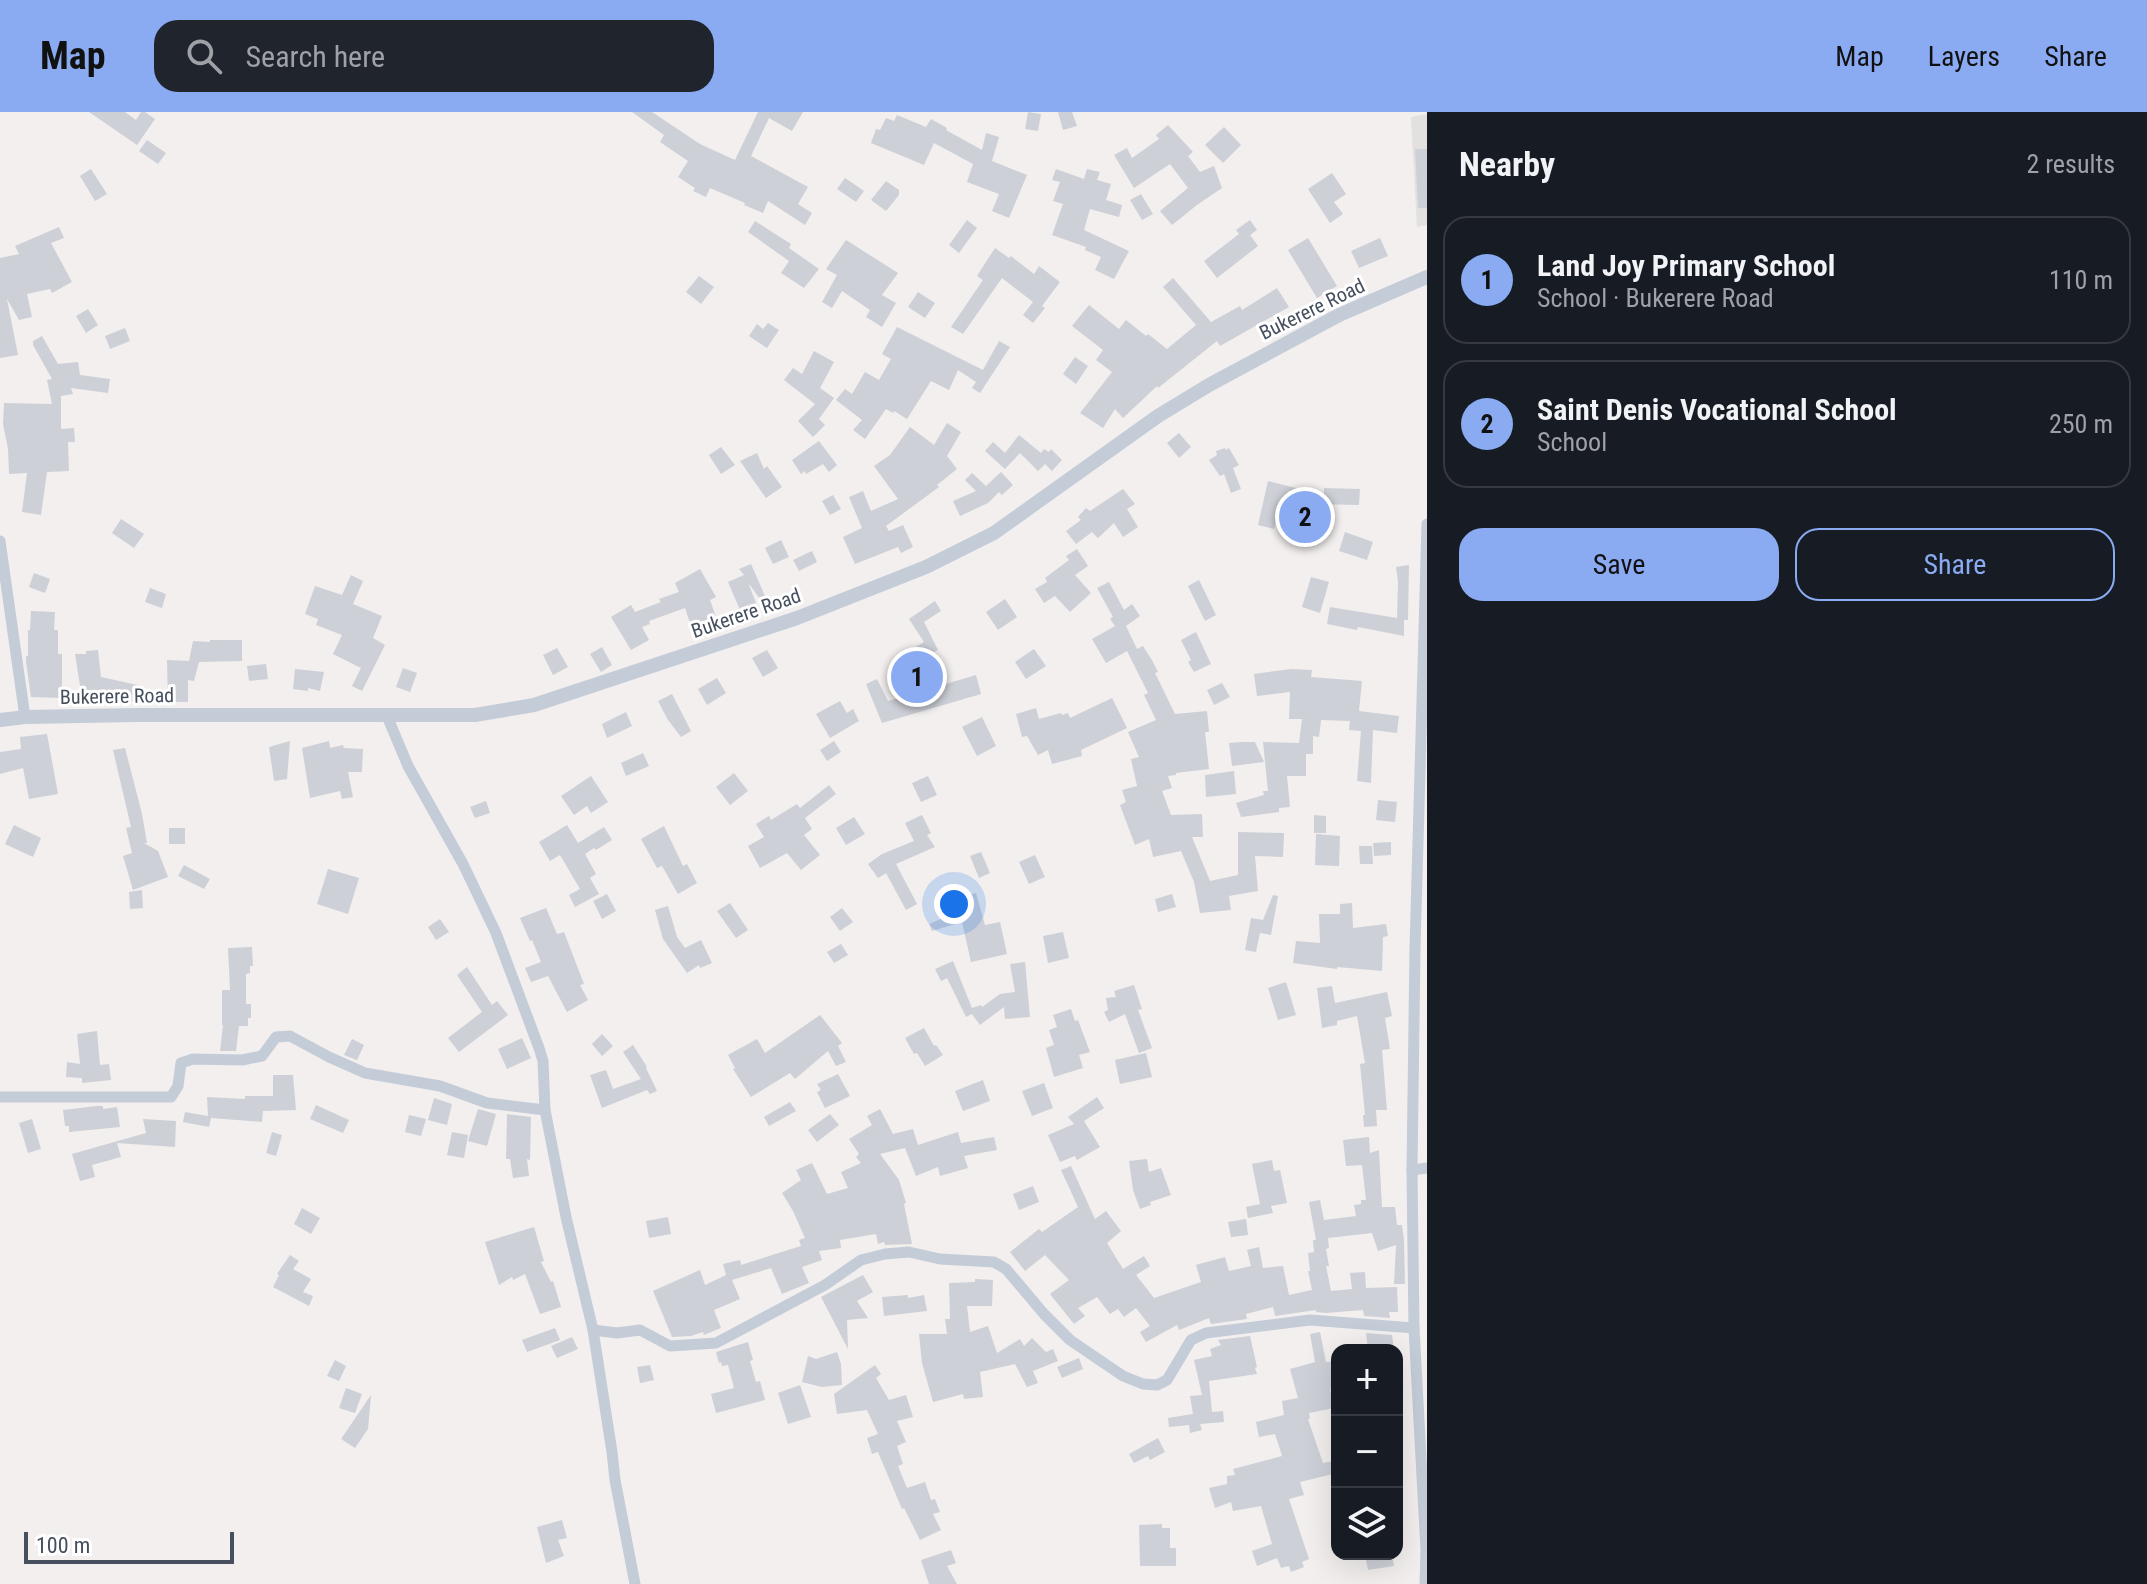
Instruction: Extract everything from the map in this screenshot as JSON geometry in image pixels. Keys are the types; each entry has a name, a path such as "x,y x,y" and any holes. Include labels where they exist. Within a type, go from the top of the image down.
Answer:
{"street":[{"name":"Bukerere Road","path":"0,720 25,717 475,715 534,705 797,618 926,567 994,533 1158,416 1209,385 1339,315 1427,277"},
{"path":"1426,1578 1424,1426 1414,1328 1412,1170 1427,528"},
{"path":"0,541 25,717"},
{"path":"387,716 408,766 463,864 496,933 543,1061 545,1110 593,1330 615,1480 635,1584"},
{"path":"0,1097 171,1097 178,1086 181,1063 193,1059 242,1060 262,1056 276,1037 290,1036 365,1073 440,1086 487,1103 545,1110"},
{"path":"1412,1170 1427,1168"},
{"path":"593,1330 617,1333 640,1330 670,1346 716,1343 825,1285 861,1260 909,1252 940,1259 994,1262 1006,1269 1070,1340 1123,1376 1143,1384 1157,1385 1167,1380 1191,1340 1206,1333 1310,1320 1414,1328"}],"shaded area":[{"path":"1427,114 1427,225 1417,227 1411,117"}],"building":[{"path":"89,112 125,112 136,120 141,112 145,112 155,119 137,145"},
{"path":"632,112 652,112 700,144 735,160 758,112 803,112 792,131 769,118 751,156 808,187 798,204 812,213 805,225 768,201 763,213 710,188 706,197 693,191 695,188 678,177 688,161 660,142 664,135"},
{"path":"1028,112 1041,114 1038,131 1025,129"},
{"path":"1058,112 1072,112 1077,126 1063,130"},
{"path":"897,115 926,127 931,119 982,150 986,133 999,137 992,161 1027,175 1009,218 992,211 999,194 967,182 973,164 934,143 924,165 871,143 876,129 880,130 886,118 894,121"},
{"path":"1168,125 1193,152 1188,156 1200,172 1214,166 1222,188 1172,225 1160,211 1188,188 1170,164 1134,188 1114,155 1127,148 1132,158 1159,139 1156,135"},
{"path":"1224,127 1241,145 1223,163 1205,145"},
{"path":"147,140 166,153 158,164 139,151"},
{"path":"1415,149 1427,149 1427,208 1418,208"},
{"path":"91,169 107,194 95,201 80,176"},
{"path":"1056,169 1084,179 1087,169 1100,172 1097,180 1111,184 1106,200 1122,205 1119,217 1090,209 1084,230 1129,251 1114,279 1095,270 1101,257 1085,250 1086,247 1052,235 1063,204 1053,201 1060,182 1052,180"},
{"path":"1332,173 1346,194 1334,202 1343,214 1330,223 1308,189"},
{"path":"845,178 864,191 856,202 837,189"},
{"path":"886,181 899,190 899,195 886,211 871,200"},
{"path":"1141,194 1153,214 1142,220 1130,200"},
{"path":"967,220 977,228 959,253 949,245"},
{"path":"1250,220 1257,230 1250,235 1258,246 1217,278 1204,261 1239,234 1236,230"},
{"path":"755,221 791,244 789,248 819,269 804,288 781,273 789,261 748,232"},
{"path":"59,227 64,238 51,243 72,282 52,293 50,289 27,294 32,317 19,320 7,299 18,355 0,358 0,258 19,254 15,246"},
{"path":"1308,238 1337,286 1317,298 1288,250"},
{"path":"1380,238 1388,256 1359,268 1351,251"},
{"path":"846,240 898,273 882,295 896,303 882,327 866,317 870,310 842,291 832,308 822,302 837,275 826,269"},
{"path":"995,248 1034,274 1039,266 1060,282 1033,323 1023,315 1033,302 1002,278 963,334 951,327 983,280 977,276"},
{"path":"699,276 714,287 701,304 686,292"},
{"path":"1173,278 1211,322 1240,306 1242,310 1277,288 1289,307 1220,346 1217,341 1157,386 1123,418 1115,409 1103,428 1080,413 1112,372 1096,360 1103,350 1072,326 1089,305 1119,329 1126,320 1167,349 1196,325 1163,287"},
{"path":"918,292 935,303 925,318 908,307"},
{"path":"88,309 98,325 86,333 76,316"},
{"path":"768,323 779,330 767,348 749,336 757,324 763,329"},
{"path":"897,327 983,370 999,341 1010,347 980,393 972,388 976,382 958,370 949,390 931,381 907,419 886,409 865,439 853,430 862,420 836,400 845,389 852,394 865,372 879,380 891,359 882,354"},
{"path":"125,328 130,341 110,349 105,336"},
{"path":"42,336 58,364 78,362 80,375 110,379 108,393 71,388 73,394 61,396 61,429 74,428 75,442 68,442 69,471 47,472 41,515 22,512 27,473 9,474 3,424 4,403 52,404 47,380 52,379 33,345 33,341"},
{"path":"814,351 834,362 820,388 834,398 819,419 825,425 813,437 798,421 815,404 784,380 793,368 802,374"},
{"path":"1075,357 1088,366 1076,384 1063,374"},
{"path":"947,423 961,432 947,456 957,469 937,485 939,487 886,526 889,531 903,525 913,547 901,553 898,547 855,564 843,537 862,528 849,497 863,491 871,511 898,499 874,466 890,455 910,427 934,445"},
{"path":"1179,433 1191,447 1179,458 1167,443"},
{"path":"1019,435 1041,453 1044,449 1049,452 1051,449 1062,460 1052,471 1045,464 1038,471 1020,453 1005,469 985,451 993,442 1005,453"},
{"path":"819,441 837,465 829,472 823,464 801,474 792,460"},
{"path":"721,447 735,465 721,474 709,455"},
{"path":"1229,448 1239,465 1233,468 1241,489 1231,493 1224,474 1220,476 1209,460 1217,455 1216,451"},
{"path":"757,453 764,469 767,466 782,487 766,498 740,461"},
{"path":"1001,472 1013,485 1002,495 999,492 988,503 960,516 953,501 976,491 965,480 972,473 986,486"},
{"path":"1268,481 1324,495 1324,488 1360,489 1359,505 1315,504 1313,511 1280,503 1274,529 1258,525"},
{"path":"1123,489 1135,504 1127,509 1138,527 1123,537 1114,523 1098,538 1092,532 1076,544 1066,531 1081,520 1078,517 1086,508 1090,511"},
{"path":"833,495 841,509 830,515 822,501"},
{"path":"121,519 144,534 134,548 112,533"},
{"path":"1345,532 1373,542 1367,560 1339,551"},
{"path":"781,540 789,557 773,564 765,548"},
{"path":"1077,549 1088,566 1075,575 1091,593 1070,612 1055,596 1044,603 1035,589 1047,582 1045,578 1069,560 1066,556"},
{"path":"812,551 817,562 799,571 793,560"},
{"path":"751,564 765,596 760,599 749,585 756,603 740,610 728,582 744,575 739,569"},
{"path":"1409,565 1408,620 1404,620 1404,636 1327,624 1330,607 1397,618 1396,567"},
{"path":"700,569 716,597 710,600 717,620 692,629 685,608 649,621 650,624 642,627 649,640 631,650 611,617 631,605 635,612 661,602 659,599 679,592 675,583"},
{"path":"34,573 50,579 45,593 29,587"},
{"path":"351,575 363,581 353,604 382,616 373,638 385,645 362,691 352,686 361,668 333,654 342,635 316,625 318,619 305,614 315,586 342,595"},
{"path":"1311,577 1329,582 1320,613 1302,607"},
{"path":"1199,580 1216,615 1205,621 1188,586"},
{"path":"1109,582 1124,610 1132,604 1140,616 1126,626 1137,649 1143,646 1153,662 1158,672 1155,673 1175,714 1207,711 1209,732 1205,732 1209,769 1168,776 1172,788 1162,791 1171,815 1202,814 1203,837 1192,837 1210,881 1238,875 1238,832 1284,833 1283,857 1255,856 1258,891 1229,896 1231,910 1200,913 1194,882 1181,851 1153,857 1149,839 1135,845 1120,805 1126,802 1122,790 1137,786 1131,759 1139,757 1128,732 1156,720 1144,695 1148,693 1127,651 1106,663 1092,639 1115,626 1097,588"},
{"path":"150,588 166,594 162,608 145,602"},
{"path":"1005,599 1017,617 998,630 986,612"},
{"path":"935,601 941,611 924,622 938,650 919,659 914,648 924,642 909,619"},
{"path":"31,611 55,612 58,654 62,654 62,698 31,697 26,656"},
{"path":"1196,632 1211,664 1194,672 1181,640"},
{"path":"242,640 242,661 199,662 194,681 188,680 188,702 168,702 167,660 189,661 193,641"},
{"path":"602,647 612,665 601,672 590,654"},
{"path":"557,648 568,667 553,675 543,655"},
{"path":"1034,649 1046,666 1026,679 1015,662"},
{"path":"98,650 101,677 142,686 138,703 104,695 82,698 75,654"},
{"path":"767,650 778,668 763,677 752,658"},
{"path":"266,664 268,679 249,681 247,666"},
{"path":"403,668 417,673 410,692 396,687"},
{"path":"295,669 324,672 320,691 293,689"},
{"path":"1291,669 1312,670 1311,677 1362,681 1359,711 1399,716 1397,733 1373,730 1371,783 1357,781 1361,731 1349,730 1350,721 1321,720 1319,737 1313,736 1313,754 1306,754 1306,776 1287,776 1290,807 1279,808 1279,812 1241,817 1236,803 1268,791 1263,742 1299,743 1302,719 1289,719 1290,692 1257,696 1254,674"},
{"path":"976,675 981,694 882,723 866,684 877,679 888,701"},
{"path":"717,678 726,693 707,705 698,689"},
{"path":"1222,683 1230,697 1214,705 1207,690"},
{"path":"672,694 691,731 681,737 658,701"},
{"path":"1112,698 1127,728 1081,750 1082,756 1052,764 1048,750 1038,755 1027,736 1022,737 1016,714 1036,708 1039,719 1061,713 1068,713 1070,718"},
{"path":"840,701 847,713 853,709 859,721 830,738 816,714"},
{"path":"626,712 632,726 607,738 602,724"},
{"path":"982,717 996,746 977,756 962,727"},
{"path":"47,734 58,794 29,799 23,768 0,774 0,752 21,749 20,737"},
{"path":"290,741 287,779 274,781 269,747"},
{"path":"329,741 330,748 343,745 344,748 363,749 362,772 348,772 353,797 342,799 340,791 310,798 302,748"},
{"path":"834,741 841,752 827,761 820,750"},
{"path":"1255,742 1264,762 1232,766 1229,743"},
{"path":"125,748 142,814 147,843 144,843 158,851 168,877 133,890 123,856 132,853 126,828 131,827 113,750"},
{"path":"643,753 649,766 626,776 621,763"},
{"path":"1234,771 1236,794 1206,797 1205,775"},
{"path":"734,773 748,791 730,805 716,787"},
{"path":"591,776 608,802 591,813 587,806 574,815 561,796"},
{"path":"928,776 937,795 921,802 912,783"},
{"path":"829,785 836,794 805,818 812,829 804,835 820,855 801,870 787,853 760,868 748,846 764,837 756,824 769,816 771,820 797,804 800,808"},
{"path":"1378,800 1397,802 1395,822 1376,820"},
{"path":"486,801 490,813 475,818 470,807"},
{"path":"922,815 931,833 927,835 935,847 896,864 917,904 906,910 886,873 878,878 868,864 882,854 914,841 905,823"},
{"path":"1314,815 1326,816 1326,833 1314,833"},
{"path":"854,817 865,834 846,845 836,828"},
{"path":"14,825 41,838 33,857 5,844"},
{"path":"567,825 578,843 604,827 612,840 585,854 596,874 590,878 599,894 575,907 569,895 580,889 560,855 550,861 539,842"},
{"path":"664,826 683,866 687,864 697,883 678,894 662,866 657,868 641,839"},
{"path":"169,828 185,828 185,844 169,844"},
{"path":"1316,834 1340,836 1339,866 1315,865"},
{"path":"1391,842 1391,855 1374,856 1373,843"},
{"path":"1359,846 1372,846 1373,864 1360,864"},
{"path":"981,852 990,873 979,878 970,856"},
{"path":"1035,855 1045,877 1029,884 1019,862"},
{"path":"184,865 210,879 204,889 178,876"},
{"path":"328,869 359,878 348,914 317,904"},
{"path":"142,890 143,908 130,909 129,892"},
{"path":"976,893 985,925 1000,922 1007,954 971,962 962,922 932,931 929,924 955,913 951,900"},
{"path":"607,894 616,911 602,919 593,901"},
{"path":"1172,894 1176,907 1158,912 1155,899"},
{"path":"1273,895 1278,896 1271,935 1260,933 1256,952 1245,950 1251,918 1263,920"},
{"path":"730,903 748,930 736,938 717,911"},
{"path":"1352,903 1353,928 1386,924 1388,936 1383,937 1382,971 1293,963 1296,941 1320,943 1319,914 1340,914 1340,904"},
{"path":"668,906 677,937 685,948 701,940 712,963 700,968 699,965 687,973 663,939 655,910"},
{"path":"546,908 557,934 564,932 584,984 580,985 588,1000 567,1012 548,976 531,982 525,968 541,962 520,918"},
{"path":"842,908 853,922 840,931 830,917"},
{"path":"440,919 449,932 436,940 428,927"},
{"path":"1063,932 1069,958 1048,963 1043,936"},
{"path":"841,944 848,955 834,963 827,952"},
{"path":"252,947 253,966 246,974 246,1004 251,1004 251,1018 248,1018 248,1026 239,1026 236,1051 220,1051 222,990 230,990 228,948"},
{"path":"953,961 972,1008 982,1007 1000,994 1015,992 1010,964 1025,962 1030,1017 1005,1019 1004,1007 980,1025 972,1014 966,1017 947,978 941,981 935,969"},
{"path":"467,967 492,1005 497,1001 508,1015 459,1052 448,1038 482,1012 457,975"},
{"path":"1286,982 1296,1015 1278,1020 1268,988"},
{"path":"1134,985 1142,1009 1138,1010 1152,1048 1139,1053 1125,1014 1109,1022 1104,1012 1108,1010 1106,998 1116,997 1114,991"},
{"path":"1332,986 1335,1003 1387,992 1392,1016 1385,1018 1390,1049 1382,1050 1387,1110 1376,1110 1377,1126 1364,1127 1360,1064 1365,1063 1357,1016 1322,1028 1317,988"},
{"path":"1071,1009 1090,1052 1079,1055 1083,1068 1054,1077 1046,1048 1054,1045 1049,1030 1057,1027 1053,1015"},
{"path":"820,1015 842,1043 838,1046 846,1062 836,1066 828,1051 795,1079 790,1073 751,1097 728,1055 757,1039 765,1053"},
{"path":"924,1028 943,1055 925,1066 905,1038"},
{"path":"97,1031 100,1065 109,1064 111,1080 82,1083 82,1078 66,1077 67,1062 80,1064 77,1034"},
{"path":"602,1034 613,1046 602,1056 592,1044"},
{"path":"522,1038 531,1058 507,1069 498,1049"},
{"path":"352,1039 364,1045 357,1060 344,1055"},
{"path":"633,1045 657,1091 650,1094 647,1090 602,1108 590,1075 606,1070 613,1089 641,1079 623,1052"},
{"path":"1146,1053 1152,1077 1120,1084 1115,1060"},
{"path":"838,1074 850,1096 825,1108 817,1092 821,1090 817,1084"},
{"path":"273,1075 293,1075 296,1110 263,1111 262,1122 211,1118 209,1127 183,1122 185,1112 208,1116 207,1097 245,1099 245,1096 273,1096"},
{"path":"983,1080 990,1101 963,1111 955,1091"},
{"path":"1044,1083 1053,1108 1032,1116 1022,1091"},
{"path":"1097,1097 1104,1108 1084,1121 1100,1147 1077,1160 1075,1156 1060,1162 1048,1135 1074,1124 1068,1117"},
{"path":"434,1098 452,1104 447,1125 428,1120"},
{"path":"790,1102 796,1111 769,1126 764,1117"},
{"path":"316,1105 349,1120 343,1133 310,1119"},
{"path":"103,1106 103,1109 117,1107 120,1127 69,1132 69,1126 65,1126 63,1110"},
{"path":"478,1109 496,1114 487,1146 468,1141"},
{"path":"880,1109 893,1134 913,1129 918,1145 958,1132 961,1143 994,1137 997,1150 964,1156 968,1168 940,1176 938,1167 916,1176 905,1148 880,1154 899,1180 912,1244 878,1244 876,1234 840,1240 841,1248 819,1251 822,1260 802,1267 809,1283 782,1294 771,1268 732,1280 740,1299 714,1310 721,1328 704,1335 703,1332 672,1337 653,1291 700,1270 705,1285 726,1275 723,1264 740,1260 741,1265 801,1246 799,1240 805,1238 782,1193 801,1180 796,1170 812,1163 827,1194 848,1188 841,1172 861,1163 849,1139 872,1125 867,1116"},
{"path":"507,1114 531,1117 530,1160 527,1159 529,1176 513,1178 510,1159 506,1159"},
{"path":"830,1114 839,1125 817,1142 808,1130"},
{"path":"409,1115 426,1119 421,1136 405,1132"},
{"path":"32,1119 41,1149 28,1153 19,1123"},
{"path":"143,1119 176,1121 175,1147 117,1143 121,1157 92,1165 95,1177 80,1181 72,1154 146,1133"},
{"path":"272,1132 282,1135 276,1156 266,1153"},
{"path":"452,1132 468,1135 464,1158 447,1155"},
{"path":"1369,1137 1370,1153 1379,1150 1382,1207 1395,1207 1397,1225 1402,1225 1405,1284 1394,1284 1396,1245 1378,1251 1372,1233 1328,1238 1329,1266 1326,1266 1331,1291 1352,1289 1350,1273 1365,1272 1366,1288 1397,1287 1398,1312 1389,1312 1390,1318 1364,1316 1363,1310 1326,1313 1316,1310 1275,1316 1273,1307 1246,1314 1247,1319 1211,1324 1209,1318 1179,1330 1177,1325 1146,1342 1140,1332 1150,1326 1136,1308 1124,1317 1118,1309 1110,1314 1097,1297 1078,1308 1085,1316 1074,1324 1050,1294 1069,1280 1045,1255 1025,1271 1010,1252 1039,1229 1042,1232 1078,1207 1061,1170 1071,1166 1095,1219 1106,1211 1121,1231 1107,1243 1123,1269 1144,1256 1150,1266 1136,1275 1154,1298 1201,1282 1196,1265 1225,1257 1229,1271 1251,1266 1247,1250 1259,1247 1263,1268 1283,1266 1289,1295 1312,1290 1308,1253 1314,1252 1313,1240 1316,1240 1309,1202 1320,1200 1324,1220 1356,1216 1354,1205 1366,1200 1362,1165 1346,1166 1343,1140"},
{"path":"1147,1159 1149,1172 1161,1168 1171,1195 1140,1209 1133,1190 1129,1161"},
{"path":"1272,1160 1274,1171 1280,1170 1287,1203 1271,1206 1273,1213 1248,1218 1246,1207 1260,1204 1252,1164"},
{"path":"1033,1186 1039,1202 1019,1210 1013,1194"},
{"path":"302,1208 320,1218 311,1234 294,1224"},
{"path":"668,1217 671,1234 649,1238 646,1221"},
{"path":"1246,1219 1248,1235 1231,1237 1228,1222"},
{"path":"534,1227 544,1261 541,1262 553,1281 561,1307 540,1314 525,1274 499,1285 485,1242"},
{"path":"290,1255 299,1261 293,1269 311,1279 303,1292 313,1296 309,1306 273,1287 277,1274"},
{"path":"863,1275 873,1292 857,1301 868,1318 847,1320 848,1349 821,1297"},
{"path":"975,1279 993,1280 992,1306 967,1306 970,1332 988,1326 997,1353 1020,1339 1024,1346 1032,1338 1046,1352 1053,1349 1058,1361 1033,1371 1038,1383 1027,1387 1015,1364 980,1372 983,1397 964,1399 963,1394 933,1402 922,1363 919,1334 947,1334 945,1319 950,1319 949,1283 975,1282"},
{"path":"908,1295 908,1298 924,1295 927,1311 884,1316 882,1297"},
{"path":"555,1328 560,1340 527,1352 522,1340"},
{"path":"1320,1332 1326,1362 1331,1362 1331,1409 1309,1413 1308,1419 1323,1463 1331,1461 1331,1474 1300,1482 1304,1495 1289,1499 1309,1559 1302,1562 1304,1567 1291,1572 1289,1566 1281,1568 1277,1558 1257,1566 1252,1551 1272,1544 1261,1506 1233,1511 1231,1502 1215,1508 1209,1488 1227,1484 1227,1476 1235,1475 1233,1469 1282,1456 1275,1434 1259,1437 1256,1422 1284,1415 1282,1401 1298,1398 1290,1369 1315,1362 1310,1334"},
{"path":"1366,1333 1392,1335 1393,1344 1367,1344"},
{"path":"1250,1336 1257,1374 1209,1381 1212,1412 1223,1411 1224,1422 1200,1424 1202,1430 1190,1433 1189,1425 1169,1427 1168,1418 1193,1414 1190,1396 1202,1395 1194,1360 1212,1356 1210,1349 1221,1345 1218,1340"},
{"path":"572,1337 578,1349 557,1358 551,1346"},
{"path":"748,1342 756,1382 760,1381 765,1400 716,1413 711,1394 734,1388 728,1365 719,1363 716,1352"},
{"path":"837,1352 842,1385 822,1387 802,1382 808,1356 816,1359"},
{"path":"1079,1358 1083,1369 1062,1378 1057,1367"},
{"path":"335,1360 346,1366 339,1381 327,1376"},
{"path":"650,1365 654,1380 640,1383 637,1367"},
{"path":"875,1365 881,1374 876,1378 889,1400 906,1395 913,1417 897,1421 906,1442 897,1446 903,1464 898,1466 907,1488 925,1482 931,1500 935,1499 940,1512 933,1514 941,1530 920,1540 902,1509 878,1452 872,1454 867,1438 878,1434 867,1410 837,1414 834,1394"},
{"path":"800,1385 811,1417 788,1424 778,1393"},
{"path":"346,1388 362,1394 355,1413 339,1408"},
{"path":"371,1395 368,1429 355,1448 341,1439"},
{"path":"1158,1438 1165,1452 1150,1460 1148,1456 1134,1463 1129,1454"},
{"path":"562,1520 567,1538 558,1540 564,1556 546,1563 537,1527"},
{"path":"1162,1524 1162,1528 1170,1528 1170,1548 1176,1548 1176,1566 1140,1566 1139,1525"},
{"path":"951,1550 956,1563 947,1566 957,1584 929,1584 921,1560"},
{"path":"1366,1560 1393,1560 1394,1566 1368,1570"}],"place":[{"name":"Saint Denis Vocational School","path":"1305,517"},
{"name":"Land Joy Primary School","path":"917,677"}]}
